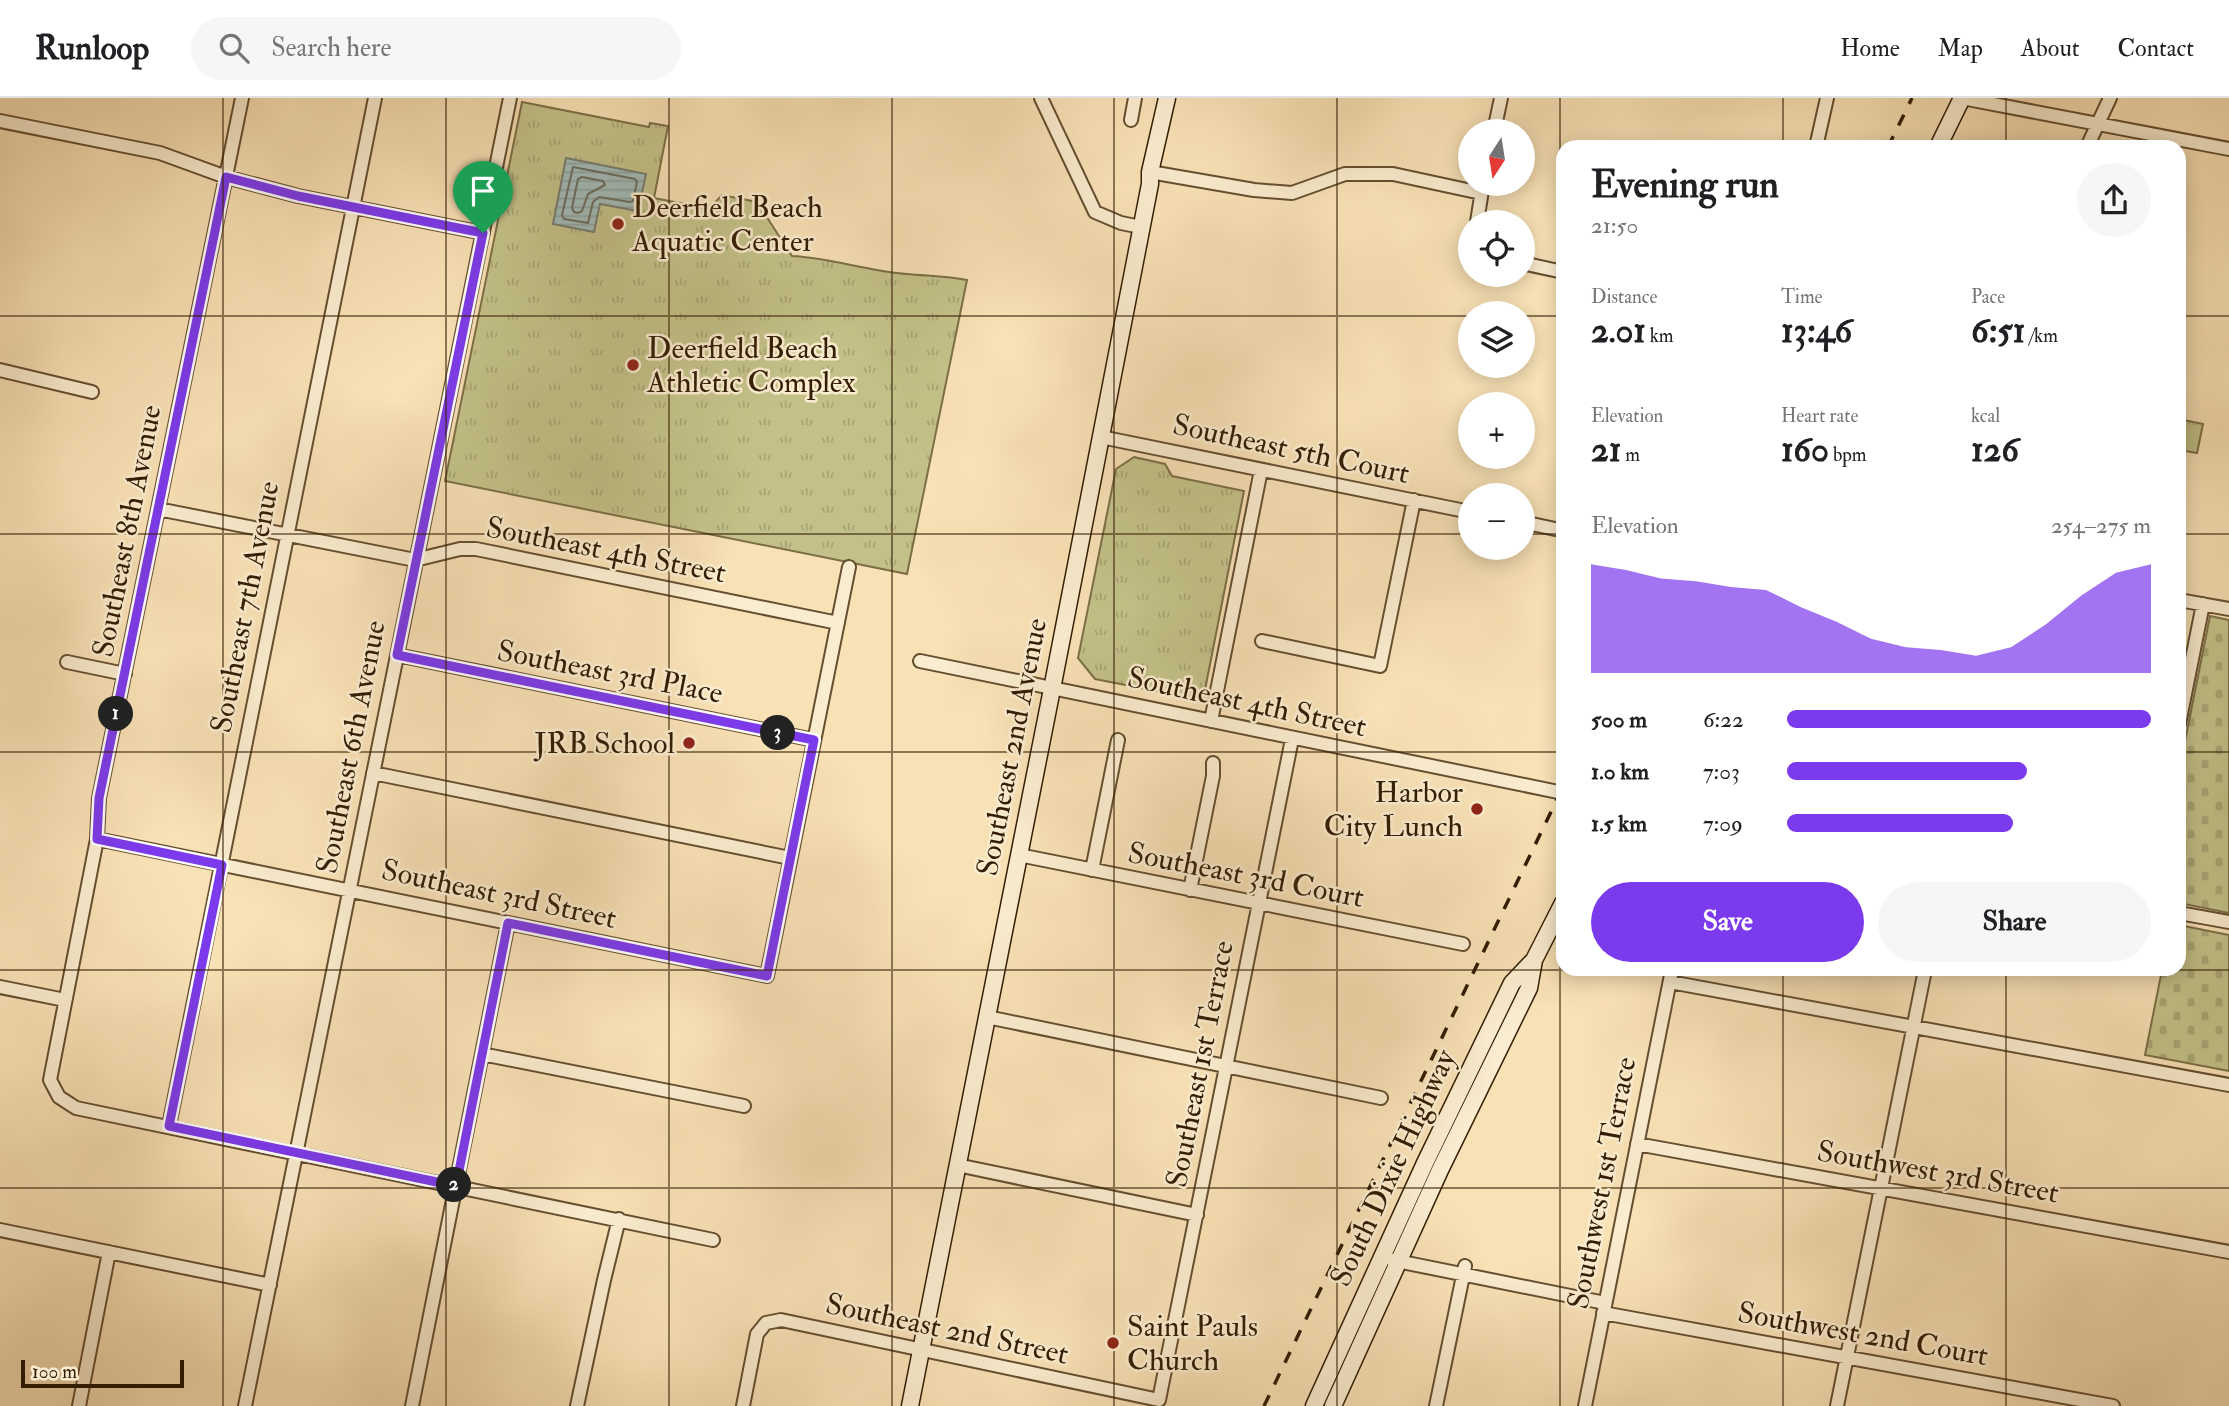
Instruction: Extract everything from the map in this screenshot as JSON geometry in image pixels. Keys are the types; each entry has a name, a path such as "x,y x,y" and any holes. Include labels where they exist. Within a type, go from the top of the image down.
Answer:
{"street":[{"name":"Southeast 8th Avenue","path":"169,1126 76,1108 59,1097 50,1080 97,839 99,798 242,98"},
{"name":"Southeast 7th Avenue","path":"169,1126 375,98"},
{"name":"Southeast 6th Avenue","path":"245,1406 510,98"},
{"path":"1041,98 1095,212 1121,223 1141,227"},
{"path":"1131,120 1135,98"},
{"name":"Southeast 2nd Avenue","path":"910,1406 1052,689 1150,184 1150,172 1167,98"},
{"path":"1497,119 1501,98"},
{"path":"1818,140 1827,98"},
{"path":"1941,140 1962,98 2179,140"},
{"path":"2090,140 2110,98"},
{"path":"0,121 160,153 226,177 353,208 483,233"},
{"path":"2186,141 2229,149"},
{"path":"1150,172 1254,190 1292,193 1345,174 1392,174 1458,184"},
{"path":"1535,266 1556,270"},
{"path":"0,370 92,392"},
{"name":"Southeast 5th Court","path":"1101,437 1458,509"},
{"path":"1211,721 1261,470"},
{"path":"1262,641 1380,666 1414,500"},
{"name":"Southeast 4th Street","path":"158,509 415,560 460,549 476,549 838,624"},
{"path":"1535,525 1556,529"},
{"path":"373,774 790,858 849,567"},
{"path":"2186,601 2229,609"},
{"path":"2186,689 2203,604"},
{"name":"Southeast 3rd Place","path":"397,655 814,740"},
{"name":"Southeast 4th Street","path":"920,661 1556,792"},
{"path":"67,662 125,674"},
{"name":"Southeast 1st Terrace","path":"1159,1400 1292,739"},
{"path":"1092,870 1118,740"},
{"path":"1190,890 1213,776 1213,763"},
{"name":"Southeast 3rd Street","path":"97,839 767,976 790,858"},
{"name":"Southeast 3rd Court","path":"1019,855 1463,944"},
{"path":"2186,914 2229,922"},
{"name":"South Dixie Highway","path":"1314,1406 1512,983 1534,960 1556,917"},
{"path":"412,1406 508,923"},
{"name":"South Dixie Highway","path":"1333,1406 1529,988 1534,960"},
{"path":"1671,976 1913,1026 2229,1085"},
{"name":"Southwest 1st Terrace","path":"1584,1406 1671,976"},
{"path":"1837,1406 1924,976"},
{"path":"0,987 65,1000"},
{"path":"987,1017 1381,1098"},
{"path":"482,1054 744,1106"},
{"path":"169,1126 713,1240"},
{"name":"Southwest 3rd Street","path":"1637,1144 2229,1252"},
{"path":"957,1165 1197,1215"},
{"path":"578,1406 604,1280 620,1219"},
{"path":"0,1230 270,1285"},
{"path":"79,1406 109,1251"},
{"name":"Southwest 2nd Court","path":"1382,1257 1464,1271 1604,1308 2113,1406"},
{"path":"1436,1406 1464,1271"},
{"name":"Southeast 2nd Street","path":"743,1406 757,1334 765,1322 780,1320 1159,1400"}],"green space":[{"path":"522,102 649,127 650,123 668,126 654,198 709,209 722,195 757,202 792,256 892,272 967,280 907,574 445,481"},
{"path":"2186,420 2203,424 2197,453 2186,451"},
{"path":"1134,457 1165,464 1172,476 1244,491 1203,700 1095,679 1078,658 1116,469"},
{"path":"2210,616 2229,620 2229,913 2186,904 2186,736"},
{"path":"2186,926 2229,935 2229,1071 2145,1055 2161,976 2186,976"}],"water":[{"path":"566,158 646,174 638,211 600,204 594,232 553,224"}],"railway":[{"path":"1891,140 1912,98"},
{"path":"1264,1406 1556,801"}],"place":[{"name":"Deerfield Beach Aquatic Center","path":"618,224"},
{"name":"Deerfield Beach Athletic Complex","path":"633,365"},
{"name":"JRB School","path":"689,743"},
{"name":"Harbor City Lunch","path":"1477,809"},
{"name":"Saint Pauls Church","path":"1113,1343"}],"route":[{"path":"226,177 353,208 483,233 397,655 814,740 767,976 508,923 456,1186 169,1126 222,865 97,839 99,798 226,177"}]}
